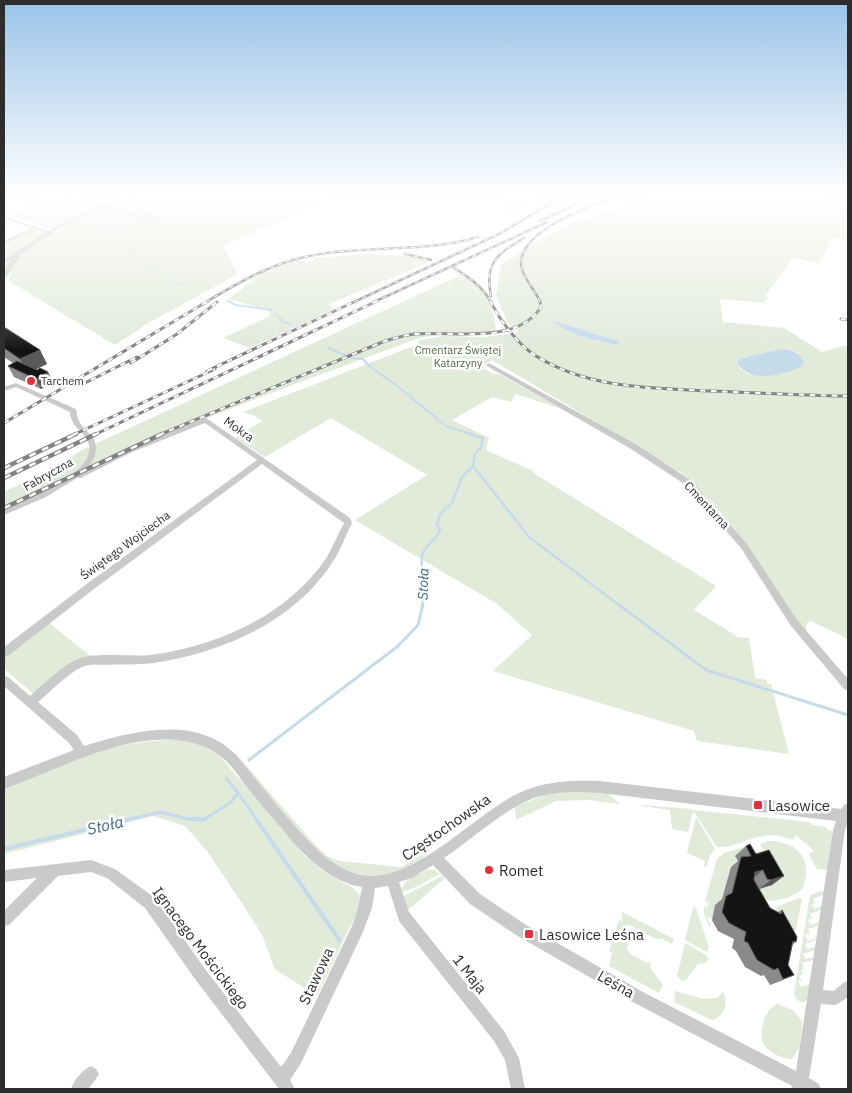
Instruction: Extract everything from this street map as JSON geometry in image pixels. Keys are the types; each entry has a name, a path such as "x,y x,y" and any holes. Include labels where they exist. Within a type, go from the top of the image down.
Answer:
{"street":[{"path":"4,262 27,248"},
{"path":"4,276 18,254"},
{"name":"Cmentarna","path":"489,365 634,447 689,483 744,546 794,623 848,686"},
{"name":"Fabryczna","path":"4,389 13,385 21,386 73,411 74,418 91,439 93,448 91,460 78,476 4,512"},
{"name":"Mokra","path":"30,702 83,661 128,661 166,657 212,645 240,634 261,622 298,595 314,579 327,563 348,521 206,420 129,450 78,476"},
{"name":"Świętego Wojciecha","path":"4,653 87,589 262,460"},
{"path":"4,680 73,739 80,751"},
{"name":"Częstochowska","path":"4,783 80,751 107,744 158,735 186,736 206,741 228,756 280,819 314,856 329,868 347,877 369,882 392,879 415,870 503,808 524,796 564,786 600,787 846,814"},
{"path":"804,1087 839,830 846,814"},
{"name":"Leśna","path":"434,857 475,899 504,920 636,996 804,1087"},
{"name":"Ignacego Mościckiego","path":"4,876 81,866 102,869 140,894 150,903 284,1084"},
{"path":"4,920 55,870"},
{"name":"1 Maja","path":"392,879 404,916 499,1036 512,1058 518,1089"},
{"name":"Stawowa","path":"284,1084 357,930 365,908 369,882"},
{"path":"815,996 836,998 848,988"},
{"path":"78,1089 91,1074"}],"green space":[{"path":"4,248 224,248 238,274 145,325 115,345 9,281 12,263 4,273 4,265 12,257 4,263"},
{"name":"Cmentarz Świętej Katarzyny","path":"526,248 827,248 819,264 793,257 766,295 767,298 764,303 720,299 723,322 784,328 822,352 848,345 848,639 811,621 807,623 806,632 802,628 733,527 683,474 492,360 461,377 481,367 494,374 499,374 562,409 516,394 511,402 492,397 452,420 489,438 486,450 533,471 716,586 694,610 738,637 749,638 755,678 767,680 767,684 771,684 789,754 697,741 694,731 493,671 532,635 497,604 355,520 427,475 331,418 265,457 235,438 262,421 253,415 243,412 419,344 424,348 417,341 443,336 484,337 517,333 518,329 509,325 496,296 501,265","holes":["555,321 619,341 619,344 603,342 576,334 553,323","789,349 799,353 765,376 748,374 740,369 738,360"]},
{"path":"368,254 407,256 429,262 329,304 334,309 250,348 223,338 270,316 268,310 228,299 253,281 250,280 276,268 302,260 306,263 316,260 314,258"},
{"path":"461,275 476,284 487,298 491,306 496,332 419,338 157,438 4,507 4,492 65,462 80,451"},
{"path":"48,622 89,655 93,655 35,695 4,669 4,657"},
{"path":"183,740 195,742 219,755 305,856 323,871 353,888 360,896 359,908 317,996 275,969 262,935 244,906 207,851 185,826 153,816 4,854 4,788 69,761 112,748 134,743"},
{"path":"224,747 237,755 327,856 339,861 401,867 422,855 424,857 401,869 380,875 362,874 345,869 329,860 298,831"},
{"path":"568,791 607,793 620,804 589,800 556,801 516,820 515,807 549,793"},
{"path":"641,805 692,809 694,814 692,814 688,832 672,829 670,810"},
{"path":"693,810 810,822 811,825 826,827 832,831 827,870 817,869 809,854 814,851 796,835 793,840 771,835 717,847"},
{"path":"696,817 715,849 710,855 706,868 704,866 705,861 687,853"},
{"path":"769,841 784,843 797,850 805,861 806,868 805,882 800,891 790,897 770,901 764,898 759,889 771,885 768,861 760,844"},
{"path":"747,846 723,900 715,905 712,920 710,917 707,918 711,926 709,926 704,914 704,907 707,908 708,903 705,901 717,859 724,853"},
{"path":"427,870 435,870 440,874 401,893 407,881"},
{"path":"442,876 445,878 408,910 402,897"},
{"path":"821,891 824,892 823,895 813,899 815,903 812,904 815,909 821,906 821,910 810,914 812,918 808,920 811,925 819,922 818,926 808,929 810,933 805,935 808,941 817,938 805,944 807,949 815,947 815,950 803,954 806,959 814,957 813,960 802,963 804,968 801,970 803,974 799,976 802,980 798,981 801,987 810,984 807,1000 803,1003 797,1000 794,994 810,895"},
{"path":"800,898 802,899 793,944 775,910 778,906"},
{"path":"693,907 696,908 709,947 707,952 685,940"},
{"path":"622,912 674,939 672,944 662,939 656,939 628,924 626,928 631,936 627,948 629,953 647,963 650,961 651,969 663,985 659,993 609,966 612,953 609,951 619,920 622,922"},
{"path":"685,943 707,956 708,960 705,963 698,964 687,979 682,981 677,976"},
{"path":"675,991 704,999 717,998 723,992 726,1001 724,1009 720,1016 712,1020 674,1002"},
{"path":"777,1004 793,1010 802,1021 800,1046 792,1059 773,1053 766,1048 762,1041 763,1022 769,1011"}],"water":[{"path":"555,321 619,341 619,345 575,334 552,322"},
{"path":"782,349 792,350 797,353 804,361 801,367 777,375 759,376 744,370 738,364 738,360"}],"building":[{"path":"4,327 40,350 20,359 4,348"},
{"path":"17,361 37,370 40,368 48,372 36,379 8,366"},
{"path":"750,844 756,854 769,850 784,876 771,880 767,879 763,870 755,872 754,880 770,908 781,914 782,910 797,937 796,942 793,941 788,965 794,975 783,979 778,968 774,970 757,960 748,943 744,941 746,932 729,923 722,912 726,896 732,893 741,857 751,856 746,846"}],"waterway":[{"name":"Stoła","path":"132,248 165,278 184,286"},
{"name":"Stoła","path":"226,300 236,305 272,310"},
{"name":"Stoła","path":"276,314 282,321 291,324"},
{"name":"Stoła","path":"328,348 352,358 363,359 369,366 396,385 446,426 474,435"},
{"name":"Stoła","path":"469,434 483,438 481,447 475,454 473,466"},
{"name":"Stoła","path":"422,605 423,552 440,530 437,524 440,514 452,503 462,477 473,466"},
{"path":"473,466 529,537 619,605"},
{"name":"Stoła","path":"249,760 398,646 418,625 423,604"},
{"path":"618,604 706,670 848,715"},
{"name":"Stoła","path":"226,778 238,793"},
{"name":"Stoła","path":"205,819 230,803 238,793"},
{"path":"238,793 257,820"},
{"name":"Stoła","path":"126,820 160,812 188,819"},
{"name":"Stoła","path":"4,849 131,819"},
{"name":"Stoła","path":"188,819 205,819"},
{"name":"Stoła","path":"188,819 205,819"},
{"path":"256,819 340,941"}],"railway":[{"path":"206,302 258,273 299,258 335,252 396,248"},
{"path":"354,302 469,248"},
{"path":"374,302 491,248"},
{"path":"491,296 489,285 491,267 508,248"},
{"path":"527,248 523,253 522,270 540,302"},
{"path":"405,254 431,260"},
{"path":"454,268 484,291 491,302"},
{"path":"4,423 208,301"},
{"path":"207,371 356,301"},
{"path":"94,435 377,301"},
{"path":"490,301 509,329"},
{"path":"509,329 517,327 530,319 541,307 540,301"},
{"path":"131,363 177,334 217,302"},
{"path":"841,319 848,320"},
{"path":"159,435 385,341 415,334 484,334 509,329"},
{"path":"509,329 522,345 536,356 556,367 599,381 666,389 848,396"},
{"path":"81,385 137,357"},
{"path":"73,435 215,369"},
{"path":"4,468 76,434"},
{"path":"4,478 96,434"},
{"path":"4,508 162,434"}],"place":[{"name":"Tarchem","path":"31,381"},
{"name":"Lasowice","path":"758,805"},
{"name":"Romet","path":"489,870"},
{"name":"Lasowice Leśna","path":"529,934"}]}
